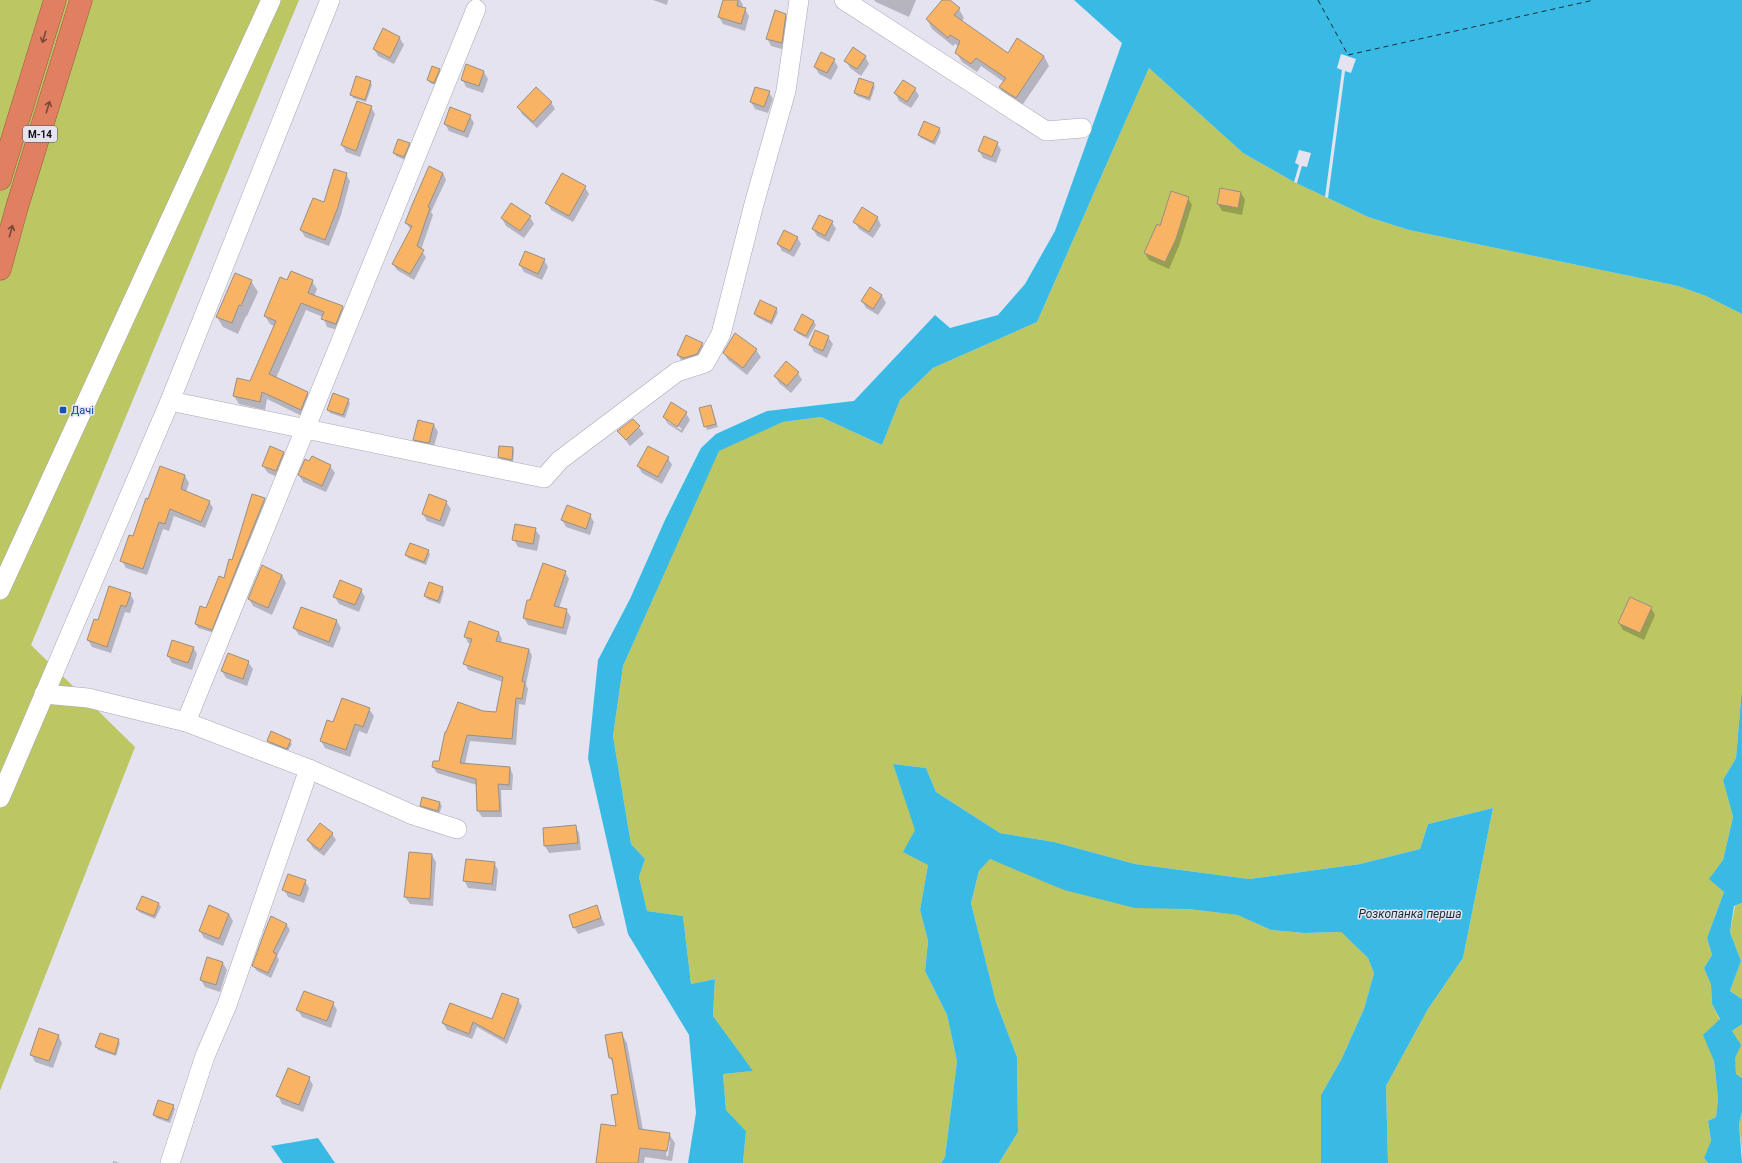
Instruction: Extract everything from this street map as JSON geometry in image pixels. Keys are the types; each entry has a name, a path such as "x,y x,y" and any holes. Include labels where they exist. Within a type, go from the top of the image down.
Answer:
{"highway":[{"name":"М-14","path":"0,179 55,0"},
{"name":"М-14","path":"0,269 17,206 81,0"}],"street":[{"path":"0,590 271,0"},
{"path":"0,798 170,401 330,0"},
{"path":"170,401 544,478 560,460 678,372 705,363 721,334 754,204 786,91 800,0"},
{"path":"844,0 1046,132 1082,128"},
{"path":"186,722 304,428 476,9"},
{"path":"44,694 88,698 186,722 309,769 413,815 457,828"},
{"path":"170,1163 205,1056 227,1005 309,769"}],"green space":[{"path":"0,0 299,0 31,645 135,747 0,1091"},
{"path":"1149,68 1243,153 1294,182 1368,217 1409,230 1678,286 1706,296 1742,314 1742,688 1736,758 1723,780 1733,817 1723,860 1710,879 1724,892 1707,938 1712,955 1704,968 1711,985 1712,1004 1720,1020 1704,1035 1714,1061 1718,1098 1716,1117 1708,1121 1711,1142 1704,1158 1708,1163 1388,1163 1386,1086 1428,1009 1463,958 1493,808 1428,824 1420,849 1360,864 1249,879 1135,864 1054,842 1000,833 936,792 926,768 893,764 928,865 920,910 928,941 925,971 947,1015 957,1061 945,1157 941,1163 743,1163 746,1131 726,1110 723,1074 752,1071 713,1016 715,979 691,984 683,916 647,911 639,877 645,859 631,844 613,736 623,666 719,450 783,422 821,417 882,445 900,400 933,368 1037,322"},
{"path":"990,859 1027,873 1188,909 1239,915 1271,930 1304,933 1341,932 1368,958 1374,973 1364,1009 1341,1060 1321,1095 1321,1163 999,1163 1018,1132 1017,1057 996,1002 971,903 979,871"},
{"path":"1742,903 1742,999 1730,991 1741,961 1730,932 1735,906"},
{"path":"1742,1024 1742,1078 1736,1074 1732,1031"},
{"path":"1742,1112 1742,1151 1739,1124"}],"water":[{"path":"1074,0 1742,0 1742,314 1706,296 1678,286 1409,230 1368,217 1294,182 1243,153 1149,68 1037,322 933,368 900,400 882,445 821,417 783,422 719,451 623,666 613,736 631,844 645,859 639,877 647,911 683,916 691,984 715,979 713,1016 753,1071 723,1074 726,1110 746,1131 743,1163 688,1163 696,1113 689,1035 628,934 588,758 598,660 630,599 665,520 701,448 716,434 767,411 854,401 935,315 950,328 998,315 1025,284 1055,231 1122,43"},
{"path":"1742,688 1742,903 1734,906 1730,932 1741,961 1730,991 1742,999 1742,1024 1732,1031 1741,1045 1735,1058 1736,1074 1742,1078 1742,1112 1739,1124 1742,1163 1708,1163 1704,1158 1711,1141 1708,1121 1716,1117 1718,1098 1714,1061 1703,1035 1720,1019 1712,1004 1711,985 1704,968 1712,955 1707,938 1724,892 1709,879 1723,860 1733,817 1723,780 1736,758"},
{"name":"Розкопанка перша","path":"893,764 926,768 936,792 1000,833 1054,842 1135,864 1249,879 1360,864 1420,849 1428,824 1493,808 1463,958 1428,1009 1386,1086 1388,1163 1321,1163 1321,1095 1341,1060 1364,1009 1374,973 1368,958 1341,932 1304,933 1271,930 1238,915 1188,909 1135,908 1064,890 990,859 979,871 971,903 996,1002 1017,1057 1018,1132 999,1163 941,1163 945,1157 957,1061 947,1015 925,971 928,941 920,910 928,865 903,852 915,830"},
{"path":"318,1138 335,1163 283,1163 271,1146"}],"pier":[{"path":"1341,54 1356,59 1351,73 1345,71 1328,198 1325,197 1342,70 1337,68"},
{"path":"1299,150 1311,153 1307,167 1302,166 1297,183 1294,182 1299,165 1295,163"}],"building":[{"path":"723,0 738,0 737,6 746,8 741,24 718,17"},
{"path":"942,0 950,0 960,8 954,15 1008,53 1017,38 1044,56 1016,98 999,87 1006,78 976,58 971,64 955,53 960,41 950,35 948,38 926,19"},
{"path":"775,10 786,14 782,43 766,39"},
{"path":"383,28 400,37 390,58 373,49"},
{"path":"853,47 866,56 857,69 844,61"},
{"path":"821,52 835,59 827,73 814,67"},
{"path":"466,64 484,71 479,86 461,80"},
{"path":"432,66 440,69 434,83 427,80"},
{"path":"356,76 371,81 365,100 350,95"},
{"path":"859,78 874,83 869,98 854,93"},
{"path":"903,80 916,88 907,102 894,93"},
{"path":"536,87 552,102 533,122 517,107"},
{"path":"755,87 770,91 764,107 750,102"},
{"path":"357,101 372,106 356,151 341,145"},
{"path":"450,107 471,115 464,132 444,124"},
{"path":"924,121 940,128 933,142 918,135"},
{"path":"984,136 998,142 992,157 978,151"},
{"path":"398,139 410,143 404,157 393,153"},
{"path":"429,166 443,173 428,207 430,208 417,246 424,250 410,274 392,264 412,226 405,223"},
{"path":"334,169 347,173 338,207 325,240 300,230 313,198 324,202"},
{"path":"562,173 586,186 569,216 545,203"},
{"path":"1220,188 1241,192 1238,208 1217,204"},
{"path":"1171,191 1189,197 1176,239 1165,262 1144,253 1157,224 1160,226"},
{"path":"511,203 531,216 520,231 501,218"},
{"path":"862,207 878,217 869,232 853,222"},
{"path":"819,215 833,221 825,236 812,229"},
{"path":"784,230 798,237 790,251 777,244"},
{"path":"525,251 545,259 538,274 519,265"},
{"path":"291,271 313,280 308,293 343,306 336,324 321,319 324,312 301,303 269,374 308,392 301,410 262,392 260,402 233,396 237,378 250,381 276,321 264,316 280,277 287,280"},
{"path":"235,273 252,280 241,306 239,305 232,323 216,317"},
{"path":"870,287 882,295 873,309 861,301"},
{"path":"760,300 777,308 771,322 754,314"},
{"path":"802,314 814,321 806,336 794,330"},
{"path":"815,330 829,336 823,351 809,345"},
{"path":"735,333 757,349 743,368 723,353"},
{"path":"686,335 703,343 697,354 684,358 677,355"},
{"path":"786,361 799,372 787,386 774,376"},
{"path":"333,393 349,399 343,415 327,410"},
{"path":"671,402 687,412 677,427 663,417"},
{"path":"711,405 716,424 704,427 699,408"},
{"path":"633,419 640,426 626,440 617,431"},
{"path":"418,420 434,424 429,443 413,440"},
{"path":"270,446 284,452 276,471 262,466"},
{"path":"499,446 513,447 512,460 498,457"},
{"path":"648,446 669,457 658,477 637,466"},
{"path":"312,456 331,465 322,486 298,475 305,459 309,461"},
{"path":"160,466 185,475 181,489 210,501 201,522 170,509 165,524 159,522 143,569 120,561 129,535 133,536 146,498 148,499"},
{"path":"252,494 265,498 212,630 195,624 200,606 206,608 219,576 224,578 229,559 232,560"},
{"path":"429,494 447,501 440,521 422,514"},
{"path":"567,505 591,514 586,529 561,520"},
{"path":"515,524 536,528 533,544 512,540"},
{"path":"410,543 429,550 424,562 405,555"},
{"path":"543,563 566,571 554,606 567,609 563,628 523,618 527,600 530,600"},
{"path":"262,565 282,575 268,608 248,599"},
{"path":"340,580 362,589 355,605 333,597"},
{"path":"429,582 443,587 438,601 424,596"},
{"path":"109,586 131,593 126,607 121,605 107,647 87,640 94,619 98,620"},
{"path":"1630,597 1652,607 1640,633 1618,623"},
{"path":"301,607 337,620 329,642 293,628"},
{"path":"469,621 499,632 496,641 529,649 522,681 525,682 522,699 516,698 512,739 467,735 460,763 510,767 509,785 498,784 500,811 477,811 476,779 432,767 433,761 439,761 445,732 458,702 483,711 496,712 503,677 463,664 472,639 464,637"},
{"path":"172,640 194,647 188,663 167,656"},
{"path":"228,653 249,661 243,679 221,671"},
{"path":"342,698 370,708 363,727 355,724 346,750 320,741 327,720 333,722"},
{"path":"271,731 291,740 287,749 267,741"},
{"path":"422,797 440,802 438,811 420,806"},
{"path":"320,823 333,833 320,850 307,840"},
{"path":"576,825 578,843 544,846 543,828"},
{"path":"409,852 432,854 430,899 404,897"},
{"path":"466,859 495,862 492,884 463,881"},
{"path":"288,874 306,880 300,896 282,890"},
{"path":"142,896 159,903 154,916 136,909"},
{"path":"209,905 229,914 219,939 199,931"},
{"path":"597,905 601,918 573,928 569,915"},
{"path":"271,916 287,924 273,952 277,954 268,973 252,966"},
{"path":"207,957 223,962 216,985 200,980"},
{"path":"304,991 334,1002 327,1021 296,1010"},
{"path":"502,993 519,999 504,1039 473,1022 469,1034 442,1023 450,1003 492,1019"},
{"path":"39,1028 59,1035 49,1061 30,1055"},
{"path":"622,1032 639,1129 670,1133 667,1151 640,1148 638,1163 596,1163 601,1124 616,1126 611,1095 618,1094 612,1058 609,1058 605,1035"},
{"path":"100,1033 119,1039 115,1054 95,1047"},
{"path":"288,1068 310,1077 299,1105 276,1096"},
{"path":"158,1100 174,1105 168,1120 153,1115"}],"ferry route":[{"path":"1318,0 1348,55 1594,0"}],"place":[{"name":"Дачі","path":"63,410"}]}
